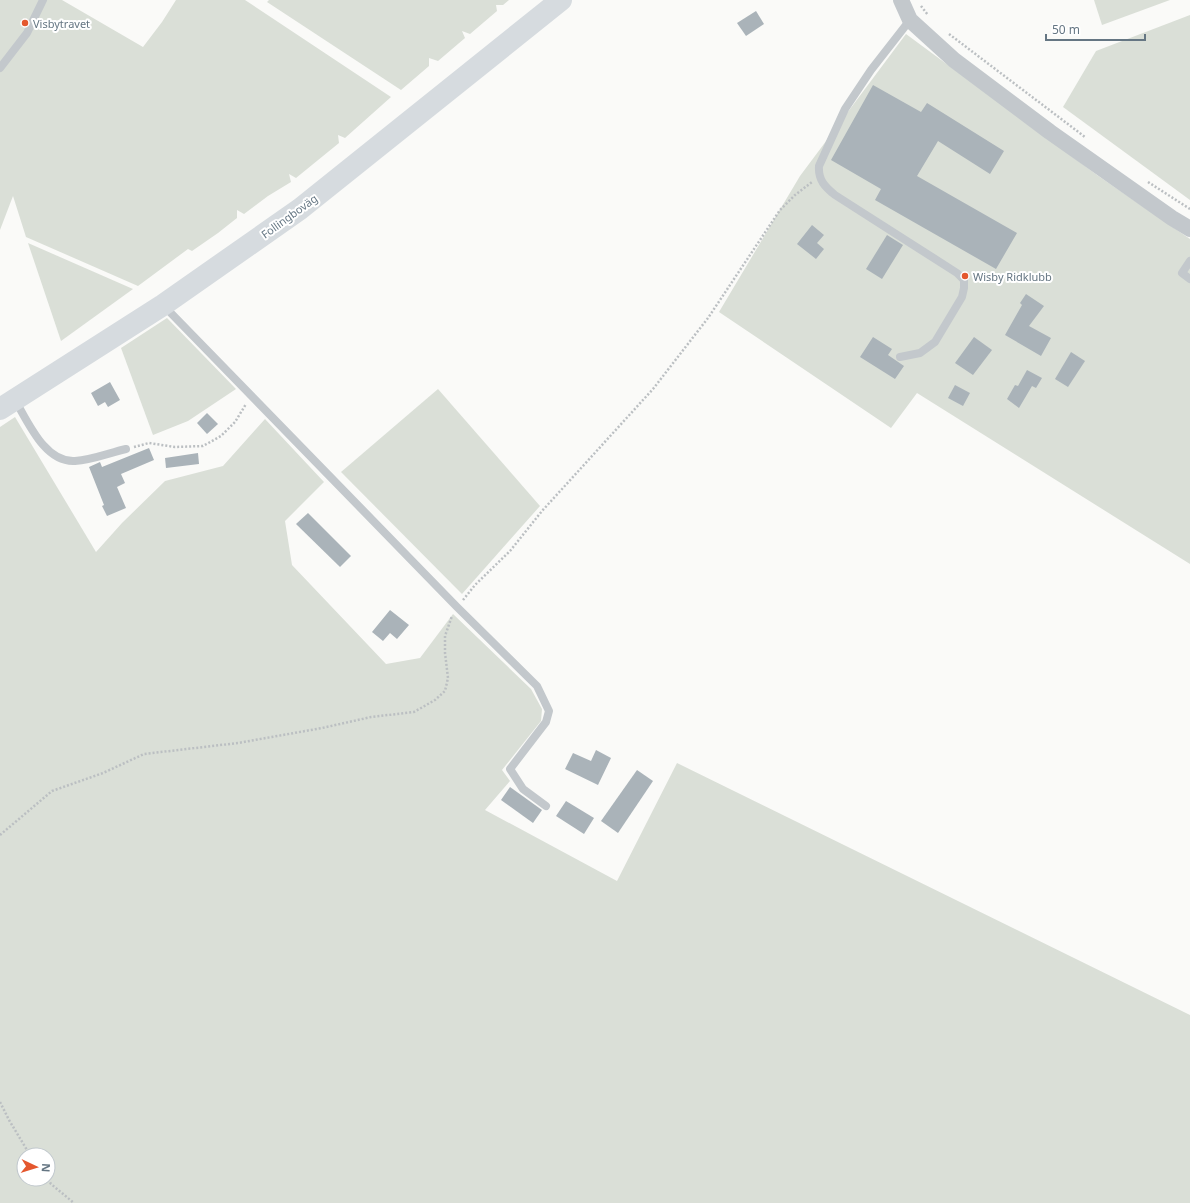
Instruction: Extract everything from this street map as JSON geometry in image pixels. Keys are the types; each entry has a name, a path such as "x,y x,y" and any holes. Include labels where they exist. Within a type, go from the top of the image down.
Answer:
{"main road":[{"name":"Follingboväg","path":"7,404 163,305 300,210 561,0"}],"street":[{"path":"901,0 910,20 954,60 1050,132 1190,230"}],"lane":[{"path":"0,68 27,33 43,0"},
{"path":"900,357 920,353 935,342 962,297 964,280 957,273 835,195 824,186 820,176 820,166 845,109 871,70 910,20"},
{"path":"1190,260 1182,273 1190,279"},
{"path":"163,305 457,607 537,686 549,710 546,722 510,768 523,789 546,806"},
{"path":"7,404 50,454 60,459 73,461 88,459 126,449"}],"path":[{"path":"920,4 930,18"},
{"path":"944,30 1088,139"},
{"path":"0,835 52,791 103,773 144,754 238,743 322,728 371,717 414,712 436,700 445,692 448,678 445,653 445,636 457,607 475,585 510,550 542,511 653,390 708,318 780,210 820,176"},
{"path":"1144,179 1190,209"},
{"path":"126,449 149,444 175,447 203,446 221,436 235,422 251,395"},
{"path":"0,1102 25,1147"},
{"path":"55,1187 74,1203"}],"shaded area":[{"path":"0,0 62,0 143,47 176,0 245,0 391,97 345,138 338,135 339,143 296,178 289,174 291,182 268,196 244,214 237,210 237,218 218,233 192,251 188,249 138,286 26,237 13,196 0,230"},
{"path":"269,0 509,0 503,5 496,5 497,11 470,34 462,31 465,38 438,61 429,58 429,66 401,90 267,2"},
{"path":"1094,0 1170,0 1102,25"},
{"path":"1190,15 1190,200 1063,107 1096,51"},
{"name":"Wisby Ridklubb","path":"906,34 1097,175 1190,239 1190,564 917,393 891,428 719,312 800,176"},
{"path":"28,243 133,289 61,341"},
{"path":"167,318 236,389 188,421 153,435 121,348"},
{"path":"438,389 540,506 462,594 341,472"},
{"path":"15,417 96,552 122,523 165,481 223,466 265,419 324,482 285,521 292,565 386,664 420,658 453,614 531,689 542,709 541,721 502,770 510,781 485,810 617,881 677,763 1190,1015 1190,1203 0,1203 0,427"}],"building":[{"path":"756,11 764,24 746,36 737,23"},
{"path":"873,85 921,112 927,103 1004,151 990,174 938,141 917,176 1017,233 996,269 875,200 881,189 831,160"},
{"path":"812,225 824,235 817,243 824,249 816,259 797,244"},
{"path":"887,235 903,245 882,279 866,269"},
{"path":"1026,294 1044,306 1029,326 1051,338 1041,356 1005,335 1022,305 1020,303"},
{"path":"873,337 892,349 888,355 904,366 895,379 860,357"},
{"path":"974,337 992,350 973,375 955,363"},
{"path":"1071,352 1085,361 1068,387 1055,379"},
{"path":"1027,370 1042,378 1036,388 1032,386 1019,408 1007,399 1015,385 1018,386"},
{"path":"110,382 120,400 108,407 105,402 98,406 91,393"},
{"path":"955,385 970,393 963,406 948,398"},
{"path":"207,413 218,424 207,434 197,423"},
{"path":"149,448 154,460 121,474 125,483 117,487 126,508 107,516 102,506 104,505 89,467 100,462 102,467"},
{"path":"198,453 199,464 166,468 165,458"},
{"path":"308,513 351,556 340,567 296,524"},
{"path":"390,610 409,625 397,639 390,633 383,641 372,632"},
{"path":"596,750 611,758 598,785 565,769 573,753 591,761"},
{"path":"637,770 653,781 618,833 601,821"},
{"path":"510,787 542,810 533,823 501,800"},
{"path":"566,801 594,818 584,834 556,816"}],"place":[{"name":"Visbytravet","path":"25,23"},
{"name":"Wisby Ridklubb","path":"965,276"}]}
